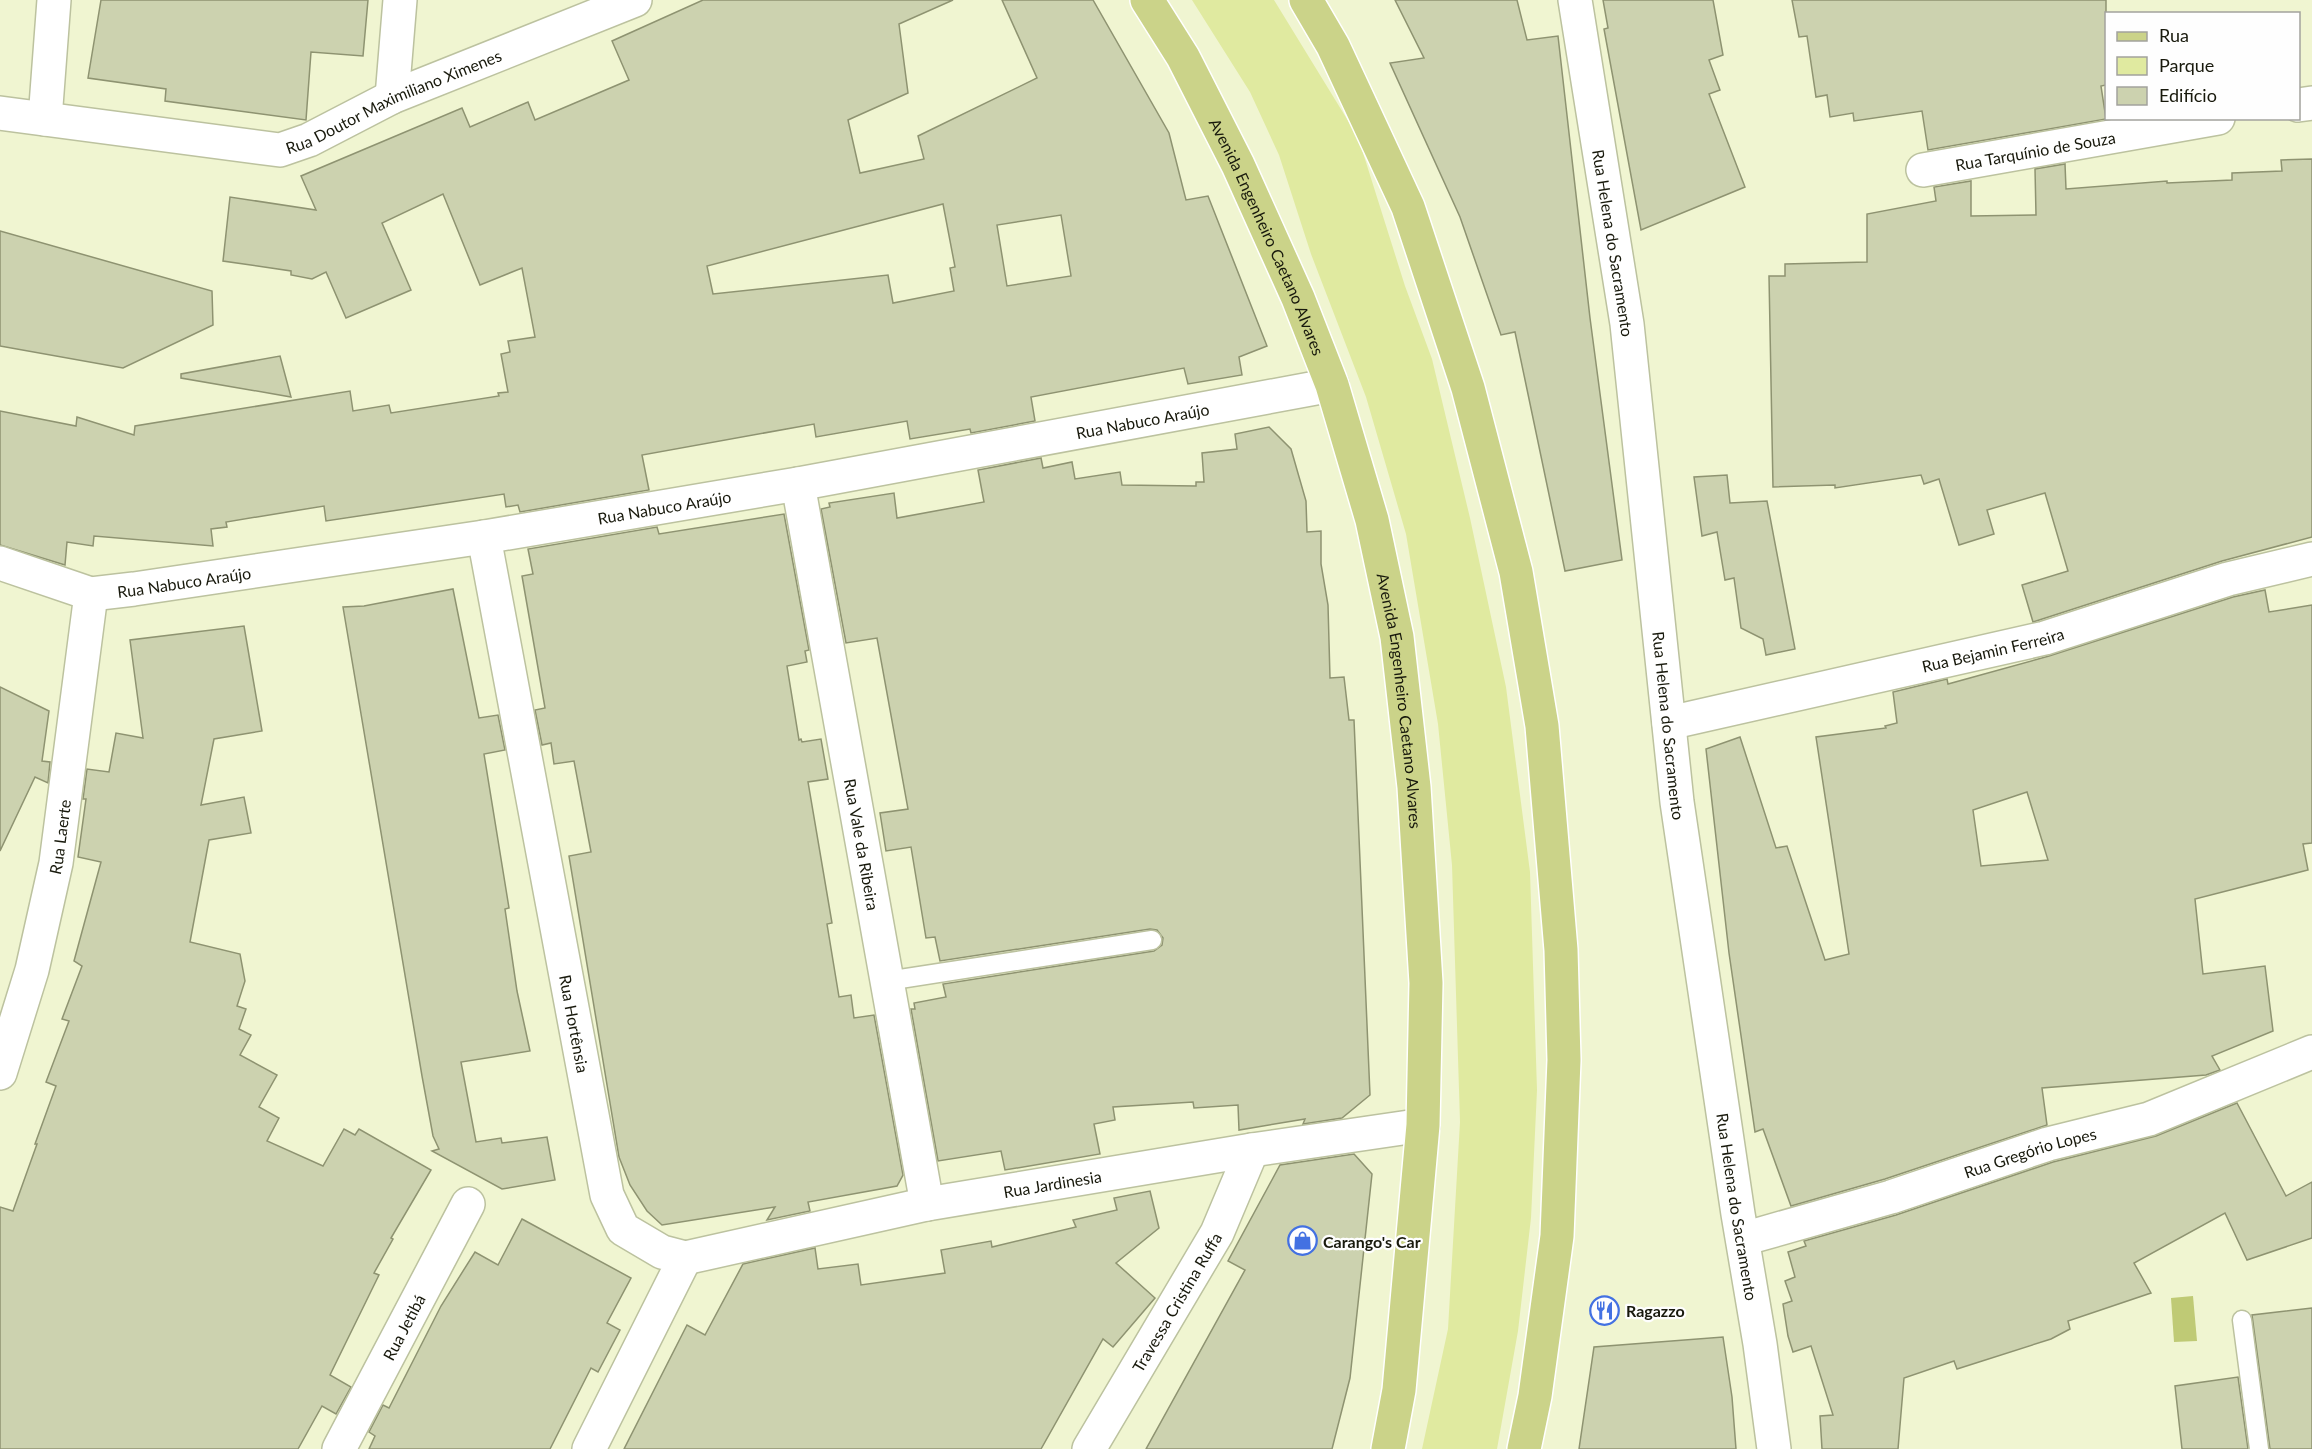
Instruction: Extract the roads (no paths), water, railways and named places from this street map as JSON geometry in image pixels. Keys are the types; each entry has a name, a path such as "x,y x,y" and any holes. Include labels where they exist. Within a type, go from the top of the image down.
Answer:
{"main road":[{"name":"Avenida Engenheiro Caetano Alvares","path":"1147,0 1183,57 1238,165 1298,298 1332,385 1372,520 1397,638 1414,787 1426,983 1423,1125 1399,1390 1388,1449"},
{"path":"1306,0 1333,46 1408,207 1458,355 1516,572 1542,726 1561,950 1564,1060 1557,1236 1535,1396 1524,1449"}],"street":[{"path":"45,119 54,0"},
{"path":"392,97 400,0"},
{"name":"Rua Doutor Maximiliano Ximenes","path":"0,113 280,150 309,140 392,97 634,0"},
{"name":"Rua Helena do Sacramento","path":"1575,0 1627,324 1677,802 1774,1449"},
{"name":"Rua Tarquínio de Souza","path":"1923,170 2207,120"},
{"name":"Rua Nabuco Araújo","path":"0,563 91,594 135,590 484,537 798,484 1332,385"},
{"name":"Rua Vale da Ribeira","path":"798,484 927,1204"},
{"name":"Rua Hortênsia","path":"484,537 607,1195 623,1229 662,1252 685,1258"},
{"name":"Rua Bejamin Ferreira","path":"1669,723 2045,638 2228,579 2312,559"},
{"name":"Rua Laerte","path":"0,1073 32,970 56,863 91,594"},
{"name":"Rua Gregório Lopes","path":"1743,1239 1891,1197 2048,1144 2150,1119 2312,1052"},
{"name":"Rua Jardinesia","path":"685,1258 927,1204 1252,1150 1423,1125"},
{"name":"Travessa Cristina Ruffa","path":"1089,1449 1217,1233 1252,1150"},
{"name":"Rua Jetibá","path":"339,1449 468,1204"},
{"path":"590,1449 685,1258"}],"lane":[{"path":"887,981 1152,940"},
{"path":"2242,1320 2259,1449"}],"place":[{"name":"Carango's Car","path":"1302,1241"},
{"name":"Ragazzo","path":"1605,1310"}]}
